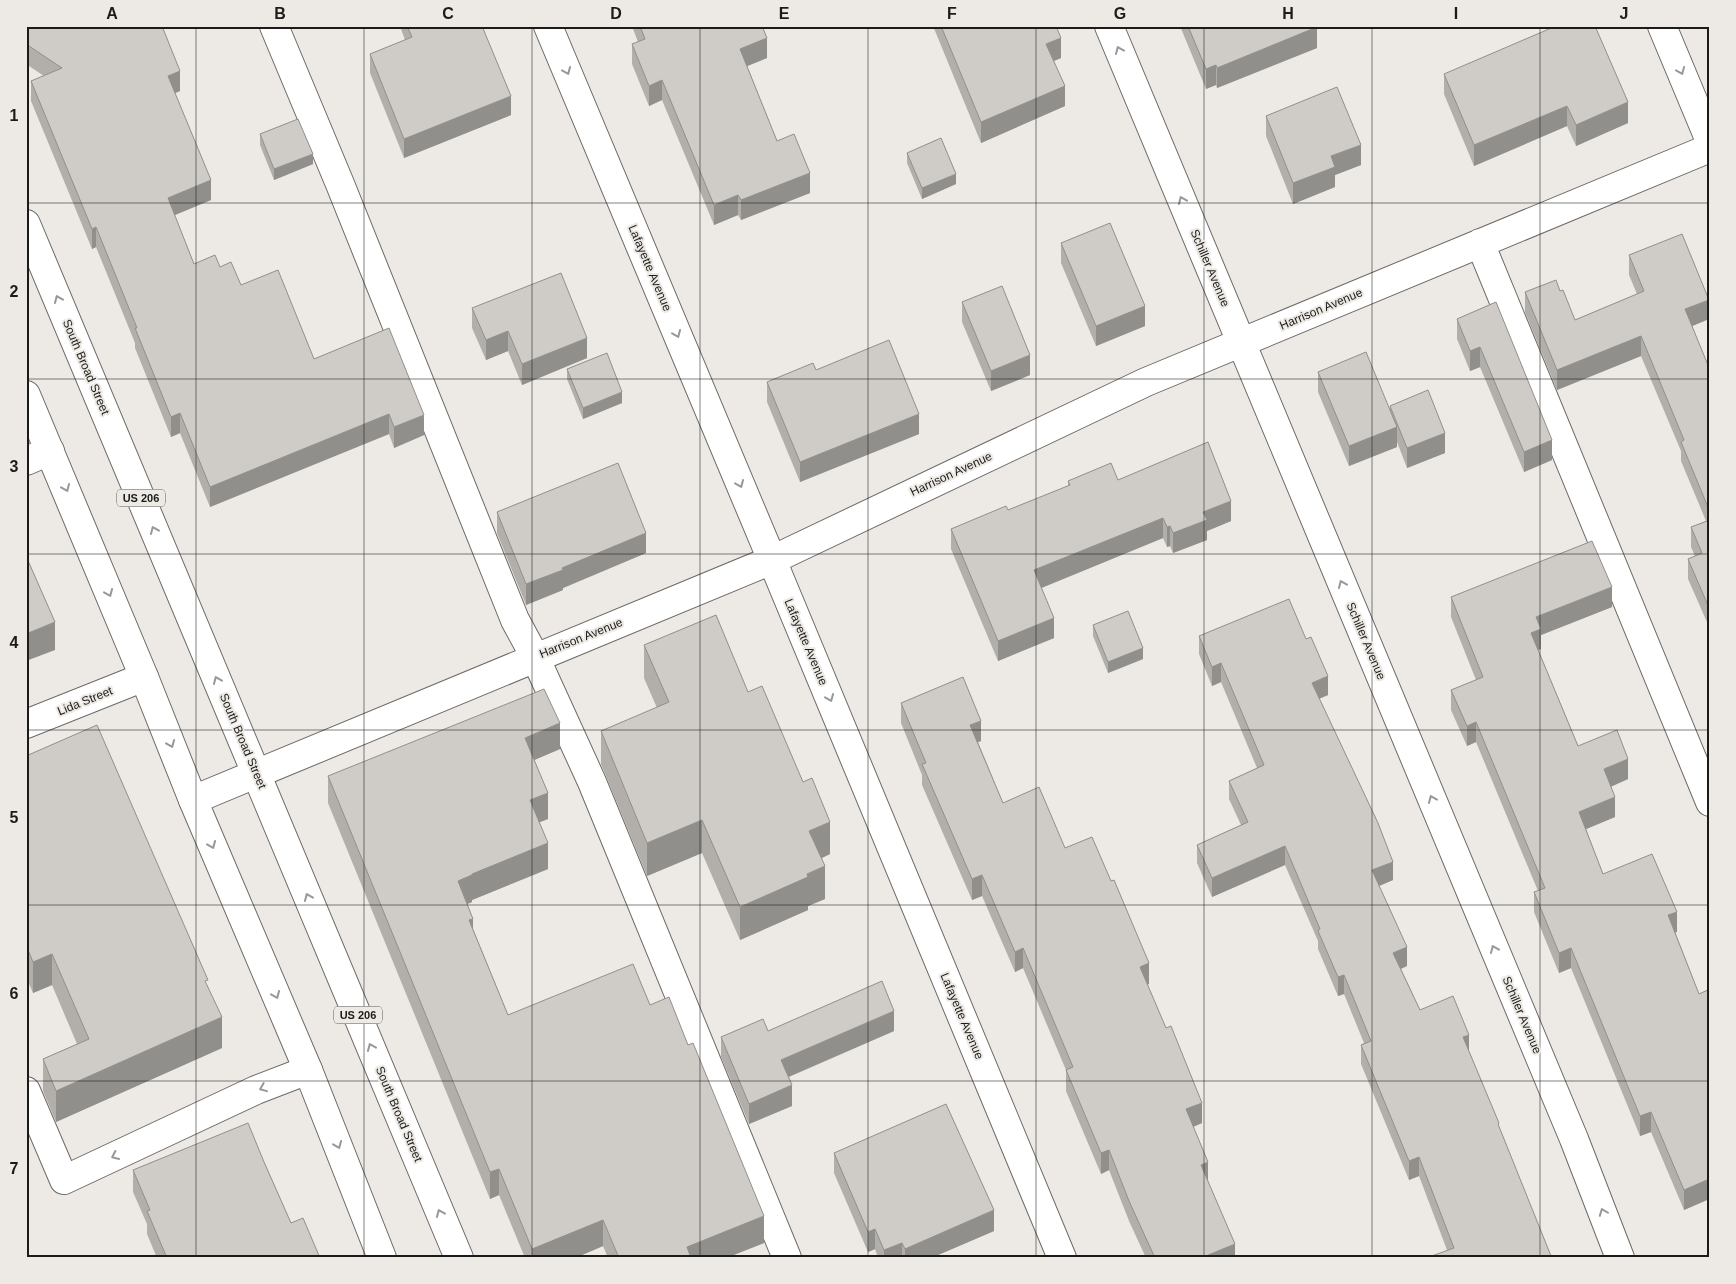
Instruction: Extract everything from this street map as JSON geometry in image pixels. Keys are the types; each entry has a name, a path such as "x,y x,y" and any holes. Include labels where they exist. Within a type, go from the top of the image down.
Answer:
{"street":[{"path":"274,26 340,184 514,620 535,657 592,782 787,1258"},
{"name":"Lafayette Avenue","path":"548,26 1062,1258"},
{"name":"Schiller Avenue","path":"1108,26 1574,1139 1620,1258"},
{"path":"1662,26 1710,141"},
{"name":"Harrison Avenue","path":"193,800 772,560 1146,382 1710,148"},
{"name":"South Broad Street","path":"26,224 459,1258"},
{"path":"1480,243 1710,802"},
{"path":"26,395 38,456 144,677 193,800 308,1070 382,1258"},
{"name":"Lida Street","path":"26,724 144,677"},
{"path":"26,1091 64,1180 256,1090 308,1070"}],"building":[{"path":"26,26 162,26 180,71 168,76 211,180 168,198 194,264 215,255 220,267 231,262 241,285 278,270 314,359 389,328 424,415 394,427 389,414 210,487 180,413 171,417 96,227 92,229 31,81 62,68 26,44"},
{"path":"407,26 482,26 511,96 404,139 370,54 412,37"},
{"path":"640,26 762,26 767,38 740,49 777,141 794,134 810,173 741,200 738,195 714,205 662,80 649,86 632,44 645,39"},
{"path":"941,26 1056,26 1061,38 1046,44 1065,86 981,122"},
{"path":"1188,26 1317,27 1217,68 1216,65 1206,69"},
{"path":"1556,26 1595,26 1628,102 1576,125 1567,106 1474,145 1444,74"},
{"path":"1337,87 1361,145 1331,156 1335,167 1293,183 1266,116"},
{"path":"298,119 313,154 274,169 260,134"},
{"path":"941,138 956,174 922,188 907,153"},
{"path":"1110,223 1145,306 1096,326 1061,243"},
{"path":"1682,234 1709,300 1685,309 1710,370 1710,512 1681,442 1684,440 1641,336 1557,370 1525,292 1556,280 1560,291 1563,290 1575,320 1644,291 1629,255"},
{"path":"561,273 587,338 522,364 508,331 486,340 472,308"},
{"path":"1002,286 1030,355 991,371 962,302"},
{"path":"1496,302 1552,440 1524,452 1480,347 1470,351 1457,319"},
{"path":"889,340 919,414 800,462 767,382 813,363 816,370"},
{"path":"1366,352 1397,427 1349,446 1318,372"},
{"path":"607,353 622,392 583,408 567,369"},
{"path":"1428,390 1445,433 1407,448 1390,406"},
{"path":"1208,442 1231,501 1203,512 1207,520 1173,533 1170,526 1167,527 1163,518 1034,570 1054,618 998,641 951,529 1006,506 1008,510 1070,485 1068,481 1111,463 1118,480"},
{"path":"618,463 646,533 562,568 563,570 526,584 497,512"},
{"path":"1710,520 1710,610 1688,559 1702,553 1691,527"},
{"path":"1592,541 1612,587 1536,617 1541,629 1531,633 1578,746 1617,730 1628,759 1604,769 1615,797 1579,812 1603,874 1652,854 1677,912 1668,915 1699,994 1710,989 1710,1186 1707,1180 1684,1190 1651,1112 1640,1116 1571,948 1559,953 1534,892 1545,888 1476,722 1467,726 1451,690 1483,677 1451,597"},
{"path":"26,556 55,622 26,634"},
{"path":"1289,599 1306,639 1311,637 1328,676 1312,683 1378,823 1393,862 1372,870 1407,947 1393,953 1420,1010 1453,996 1469,1035 1463,1037 1551,1256 1547,1258 1426,1258 1454,1248 1419,1157 1409,1161 1361,1045 1371,1041 1344,975 1338,977 1285,846 1212,878 1197,845 1248,822 1229,781 1264,765 1221,663 1212,667 1199,636"},
{"path":"1128,611 1143,648 1108,662 1093,625"},
{"path":"716,615 748,692 762,686 803,782 812,778 830,822 809,831 825,866 807,874 808,877 740,907 702,820 647,843 601,731 669,702 644,645"},
{"path":"963,677 981,721 970,725 1003,803 1039,787 1065,848 1092,837 1111,881 1114,880 1149,963 1140,967 1166,1028 1171,1026 1202,1103 1186,1109 1208,1162 1201,1165 1235,1244 1201,1258 1155,1258 1129,1201 1109,1150 1101,1153 1066,1070 1073,1067 1023,948 1015,952 982,875 972,879 922,764 926,763 901,703"},
{"path":"544,689 560,723 525,738 548,793 530,800 548,843 458,881 473,919 469,920 508,1015 633,964 650,1005 669,997 688,1045 693,1043 764,1216 687,1247 691,1258 619,1258 603,1220 532,1249 499,1169 490,1172 328,776"},
{"path":"97,725 208,980 205,981 222,1017 56,1091 43,1059 89,1039 52,954 33,962 26,945 26,756"},
{"path":"882,981 894,1011 781,1060 792,1085 749,1104 721,1037 763,1019 768,1031"},
{"path":"946,1104 994,1210 905,1249 902,1243 884,1250 875,1229 868,1232 834,1153"},
{"path":"248,1123 291,1223 303,1218 320,1258 167,1258 147,1211 150,1210 133,1170"}]}
